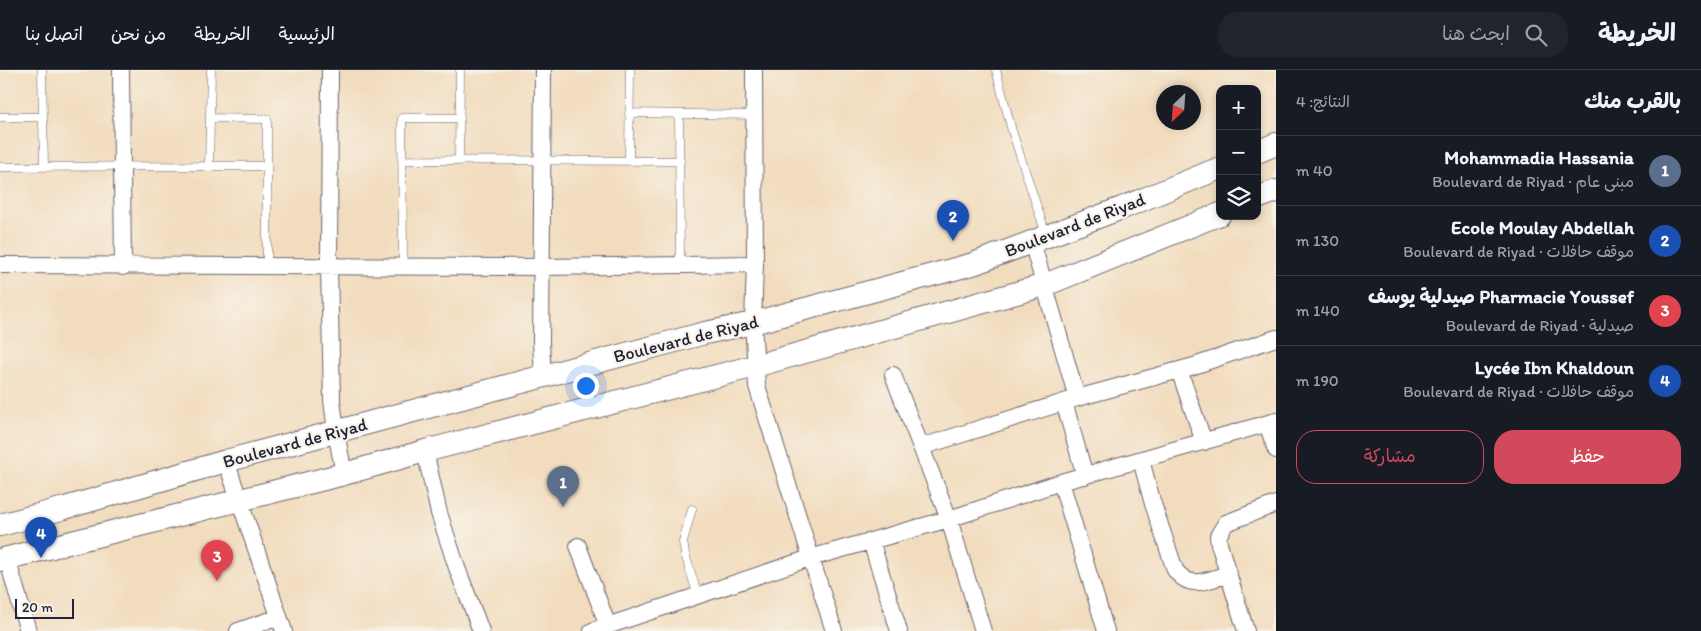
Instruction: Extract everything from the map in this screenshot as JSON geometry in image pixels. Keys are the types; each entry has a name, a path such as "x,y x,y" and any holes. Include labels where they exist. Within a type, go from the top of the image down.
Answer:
{"main road":[{"path":"1261,150 1276,144"},
{"name":"Boulevard de Riyad","path":"0,525 226,461 705,333 752,323 973,264 1122,208 1216,170"},
{"path":"1261,197 1276,191"},
{"path":"3,559 344,474 425,451 755,366 1045,284 1216,216"}],"street":[{"path":"121,70 123,267"},
{"path":"330,70 329,267 332,400 344,474"},
{"path":"543,70 541,343 543,376"},
{"path":"754,70 755,264 752,323 757,386 834,631"},
{"path":"1040,239 1045,284 1085,476"},
{"path":"0,265 123,267 542,267 755,264"},
{"path":"921,447 1070,400 1179,370 1276,338"},
{"path":"1179,370 1204,442"},
{"path":"893,375 949,519 983,631"},
{"path":"592,631 810,558 949,519 1061,482 1271,422 1276,450"},
{"path":"425,451 439,513 481,631"},
{"path":"1141,460 1153,504 1175,570 1181,578 1195,583 1228,574"},
{"path":"226,461 281,624 238,631"},
{"path":"1061,482 1106,631"},
{"path":"1246,631 1218,544 1218,536 1221,528 1226,523 1276,504"},
{"path":"871,541 899,631"},
{"path":"578,546 608,626"},
{"path":"3,559 28,631"}],"lane":[{"path":"42,70 44,167"},
{"path":"209,166 211,70"},
{"path":"460,70 460,161"},
{"path":"629,161 630,70"},
{"path":"996,70 1040,239"},
{"path":"629,114 754,114"},
{"path":"679,114 680,265"},
{"path":"0,117 43,117"},
{"path":"210,118 267,119 267,266"},
{"path":"403,267 402,118 460,118"},
{"path":"402,160 680,161"},
{"path":"0,167 267,166"},
{"path":"692,509 683,542 698,596"}],"place":[{"name":"Ecole Moulay Abdellah","path":"953,241"},
{"name":"Mohammadia Hassania","path":"563,507"},
{"name":"Lycée Ibn Khaldoun","path":"41,558"},
{"name":"Pharmacie Youssef صيدلية يوسف","path":"217,581"}]}
